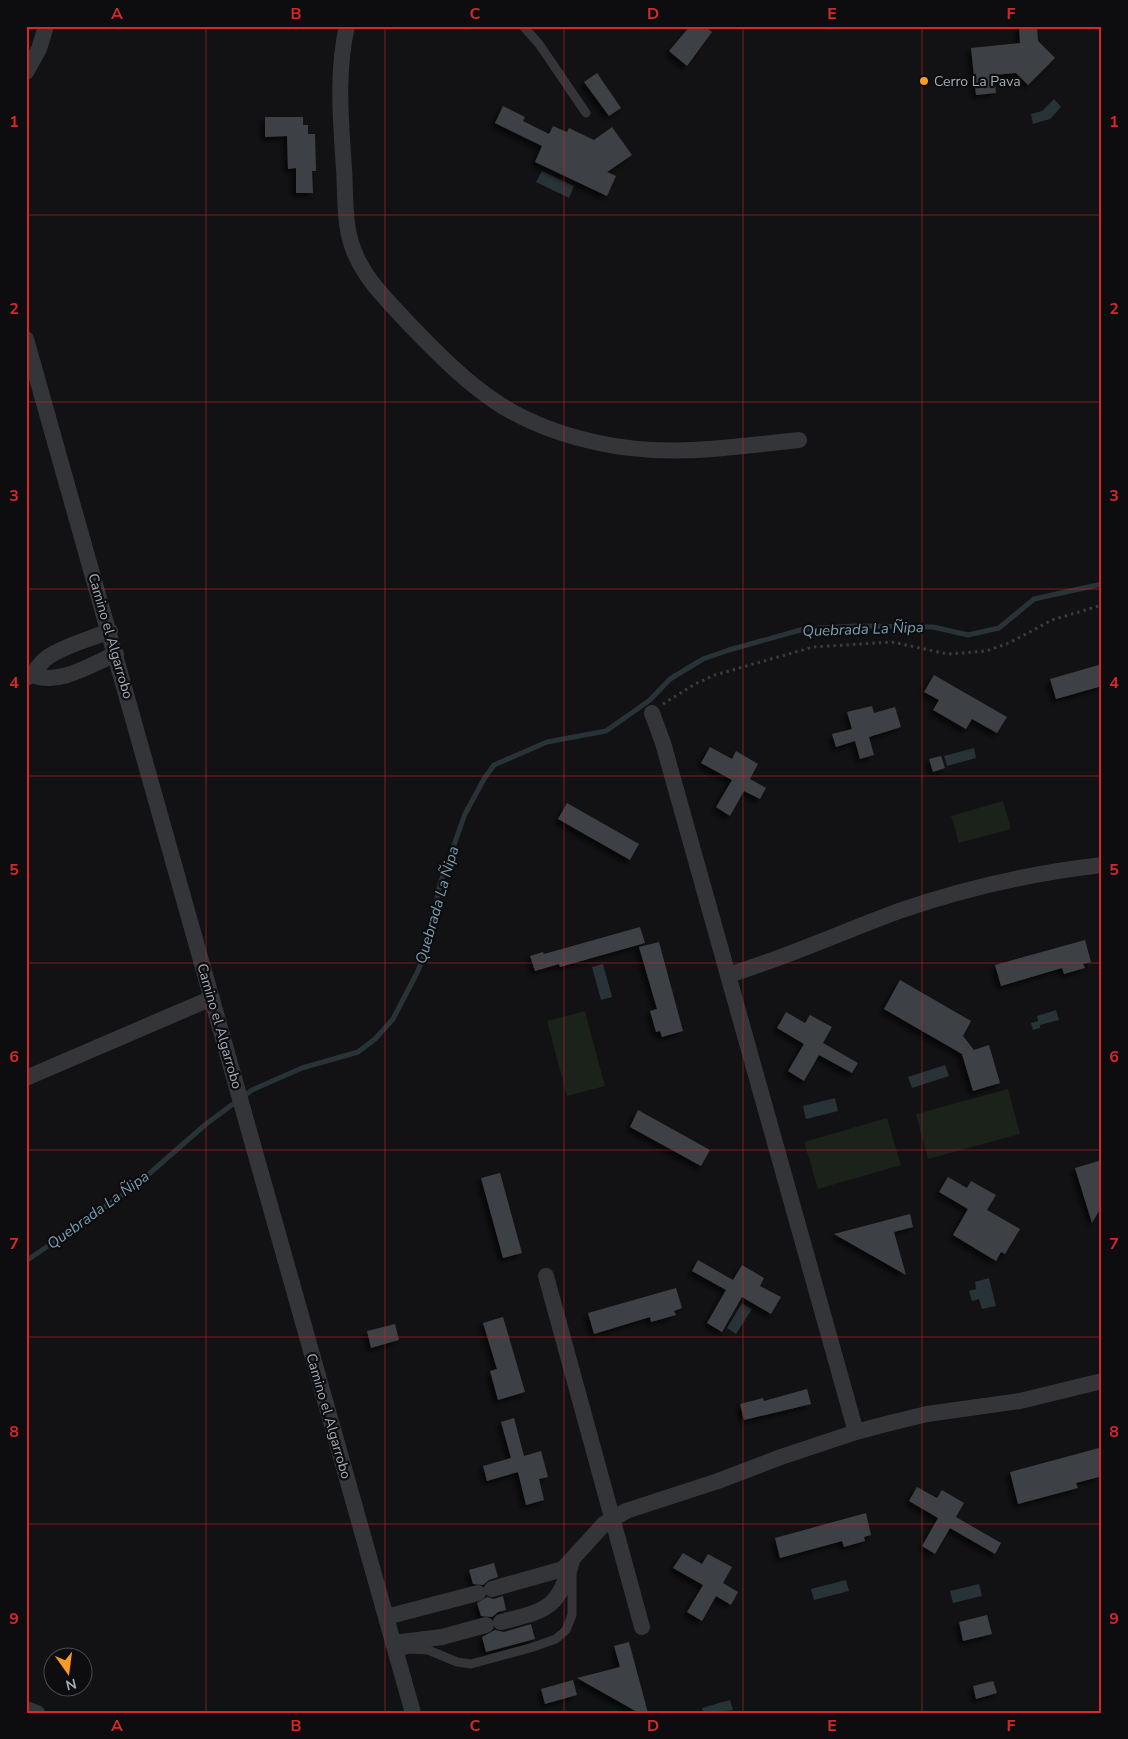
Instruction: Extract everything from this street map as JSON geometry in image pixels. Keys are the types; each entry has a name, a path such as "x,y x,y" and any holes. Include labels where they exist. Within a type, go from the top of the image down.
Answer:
{"street":[{"path":"26,48 46,26 39,49 26,72"},
{"path":"347,26 338,99 346,218 351,245 365,273 392,306 458,374 493,401 528,421 569,436 600,444 673,452 799,440"},
{"name":"Camino el Algarrobo","path":"26,339 110,631 413,1713"},
{"path":"29,676 40,663 53,654 110,631"},
{"path":"29,676 46,678 64,676 116,654"},
{"path":"652,714 663,743 729,975 856,1432"},
{"path":"729,975 790,954 900,911 949,895 1051,871 1102,865"},
{"path":"26,1078 212,998"},
{"path":"546,1276 611,1519 642,1626"},
{"path":"386,1617 563,1569 572,1562 588,1539 611,1519 626,1512 856,1432 927,1414 1020,1401 1102,1381"},
{"path":"395,1648 547,1608 558,1598 566,1583 572,1562"},
{"path":"26,1710 36,1713"}],"lane":[{"path":"522,26 539,44 586,113"},
{"path":"395,1648 428,1650 456,1662 471,1664 556,1639 566,1630 572,1615 572,1562"}],"path":[{"path":"652,714 669,700 695,684 715,675 794,651 829,645 892,642 948,654 986,652 1010,643 1052,620 1102,605"}],"shaded area":[{"path":"1054,99 1061,107 1050,119 1033,124 1031,114 1042,111"},
{"path":"542,171 574,186 569,198 536,182"},
{"path":"974,748 976,758 947,766 944,756"},
{"path":"1003,801 1011,829 959,843 951,816"},
{"path":"603,964 612,997 601,1000 592,967"},
{"path":"1056,1010 1059,1020 1040,1025 1040,1028 1033,1030 1031,1023 1038,1021 1037,1016"},
{"path":"585,1011 605,1086 567,1096 547,1021"},
{"path":"945,1065 949,1076 912,1088 908,1077"},
{"path":"1008,1089 1020,1134 928,1159 916,1114"},
{"path":"835,1098 838,1111 806,1119 803,1106"},
{"path":"887,1118 901,1165 818,1189 804,1142"},
{"path":"989,1278 996,1306 982,1309 979,1299 972,1301 969,1291 976,1289 975,1282"},
{"path":"742,1303 752,1309 736,1334 727,1328"},
{"path":"846,1580 849,1591 814,1600 811,1589"},
{"path":"979,1584 982,1596 953,1603 950,1591"},
{"path":"730,1700 733,1710 703,1713 702,1708"}],"building":[{"path":"690,26 705,26 712,32 687,66 669,51"},
{"path":"1019,26 1037,26 1038,41 1055,58 1028,85 1016,73 994,75 996,93 976,95 971,48 1020,43"},
{"path":"597,73 621,108 609,116 584,82"},
{"path":"503,106 525,117 523,121 549,134 553,126 567,132 569,128 594,140 612,127 632,155 607,172 616,176 607,196 535,162 542,146 495,123"},
{"path":"265,117 303,117 303,125 308,125 308,134 315,134 316,171 312,171 313,193 296,193 296,168 288,169 287,136 265,137"},
{"path":"1102,664 1102,686 1056,699 1050,679"},
{"path":"934,675 1007,717 997,733 972,719 966,729 933,710 939,700 924,692"},
{"path":"872,706 874,713 895,707 901,727 869,737 874,755 860,759 855,741 836,747 832,734 852,729 847,712"},
{"path":"710,747 732,759 736,751 758,764 750,779 766,788 760,799 744,791 730,816 716,807 732,780 701,763"},
{"path":"941,756 945,768 933,772 929,759"},
{"path":"567,803 639,844 630,860 558,819"},
{"path":"640,927 645,943 560,967 559,964 535,971 530,956 543,952 544,954"},
{"path":"1085,940 1091,962 1083,964 1085,968 1064,974 1062,968 1001,986 995,965"},
{"path":"659,942 683,1031 662,1037 660,1031 656,1032 650,1011 657,1009 639,947"},
{"path":"900,980 971,1021 963,1036 974,1050 989,1045 1000,1083 973,1091 962,1054 884,1009"},
{"path":"786,1012 805,1023 810,1015 832,1027 823,1043 858,1063 852,1073 819,1055 804,1081 788,1071 804,1044 777,1028"},
{"path":"638,1110 710,1150 701,1166 630,1127"},
{"path":"1102,1160 1102,1206 1092,1223 1075,1168"},
{"path":"500,1173 522,1253 503,1258 481,1178"},
{"path":"948,1177 967,1188 971,1181 996,1195 987,1210 1020,1229 1005,1254 1001,1252 996,1261 953,1235 968,1209 939,1192"},
{"path":"910,1214 913,1227 894,1232 906,1275 834,1234"},
{"path":"698,1260 733,1280 742,1265 764,1278 760,1286 781,1297 771,1314 742,1297 722,1332 707,1323 726,1290 692,1271"},
{"path":"676,1288 682,1308 674,1311 676,1315 651,1322 650,1317 594,1334 588,1313"},
{"path":"503,1317 525,1392 498,1400 490,1371 497,1369 483,1323"},
{"path":"395,1324 399,1340 371,1348 367,1331"},
{"path":"807,1389 811,1404 744,1420 740,1404 763,1398 764,1401"},
{"path":"514,1418 524,1456 541,1451 548,1477 539,1479 544,1500 526,1505 518,1472 487,1481 483,1466 511,1458 501,1422"},
{"path":"1099,1448 1102,1473 1099,1474 1099,1477 1076,1483 1078,1488 1018,1504 1010,1472"},
{"path":"917,1487 937,1498 942,1490 964,1503 956,1517 1001,1543 995,1554 950,1528 935,1554 922,1546 938,1518 909,1501"},
{"path":"866,1513 871,1535 864,1537 865,1541 844,1547 842,1541 780,1558 775,1538"},
{"path":"683,1553 702,1564 708,1554 732,1567 723,1583 738,1592 731,1605 716,1596 702,1621 687,1612 703,1585 673,1568"},
{"path":"494,1563 498,1577 489,1580 483,1585 473,1584 469,1570"},
{"path":"503,1596 506,1610 498,1612 492,1617 481,1616 477,1603 487,1597 494,1599"},
{"path":"987,1615 992,1634 963,1641 959,1622"},
{"path":"531,1624 535,1639 486,1652 482,1637 495,1630 504,1632"},
{"path":"629,1642 648,1713 639,1713 577,1678 620,1667 614,1646"},
{"path":"573,1680 577,1695 545,1704 541,1689"},
{"path":"993,1681 997,1693 976,1699 973,1686"}],"waterway":[{"name":"Quebrada La Ñipa","path":"26,1261 134,1187 206,1124 252,1090 302,1068 358,1052 375,1039 393,1019 417,973 426,951 440,884 465,814 494,765 547,742 606,731 650,700 670,679 703,659 729,650 804,629 854,626 933,627 968,635 999,628 1034,599 1102,584"}],"place":[{"name":"Cerro La Pava","path":"924,81"}]}
